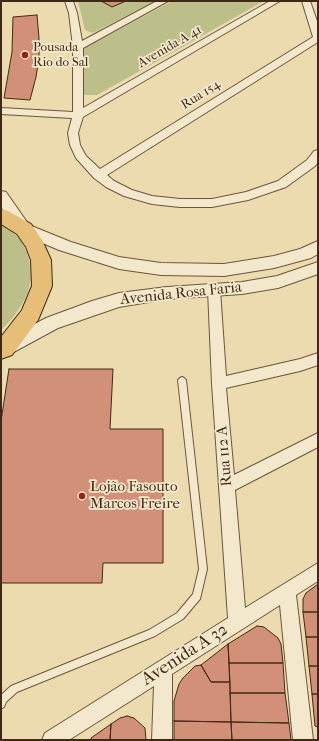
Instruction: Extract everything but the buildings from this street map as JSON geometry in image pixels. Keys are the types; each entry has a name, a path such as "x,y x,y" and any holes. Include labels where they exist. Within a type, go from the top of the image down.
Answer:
{"main road":[{"path":"1,216 24,229 35,245 41,260 42,286 31,314 2,350"}],"street":[{"path":"69,1 73,13 78,46 78,115 73,133 75,145 81,158 98,175 110,184 128,193 152,200 180,203 212,203 248,196 282,184 311,163 318,154"},
{"path":"78,46 164,1"},
{"name":"Avenida A 41","path":"78,115 276,1"},
{"path":"306,1 318,38"},
{"name":"Rua 154","path":"98,175 318,38"},
{"path":"1,111 78,115"},
{"path":"1,196 24,229"},
{"name":"Avenida Rosa Faria","path":"24,229 65,246 119,263 160,269 224,270 274,262 305,254 318,247"},
{"name":"Avenida Rosa Faria","path":"2,350 52,323 92,308 120,300 167,293 242,288 278,282 318,268"},
{"name":"Rua 112 A","path":"214,290 219,384 228,486 237,621"},
{"path":"219,384 300,365 318,359"},
{"path":"228,486 318,440"},
{"name":"Avenida A 32","path":"52,740 237,621 318,571"},
{"path":"287,591 303,740"},
{"path":"162,740 163,670"}],"lane":[{"path":"1,704 3,699 14,689 152,633 180,616 197,596 202,569 182,380"}],"green space":[{"path":"78,1 155,1 93,33 85,30"},
{"path":"172,1 264,1 97,95 85,95 80,91 83,49"},
{"path":"1,223 11,230 20,240 27,252 31,278 28,292 21,306 12,319 1,330"}],"place":[{"name":"Pousada Rio do Sal","path":"25,55"},
{"name":"Lojão Fasouto Marcos Freire","path":"82,496"}]}
